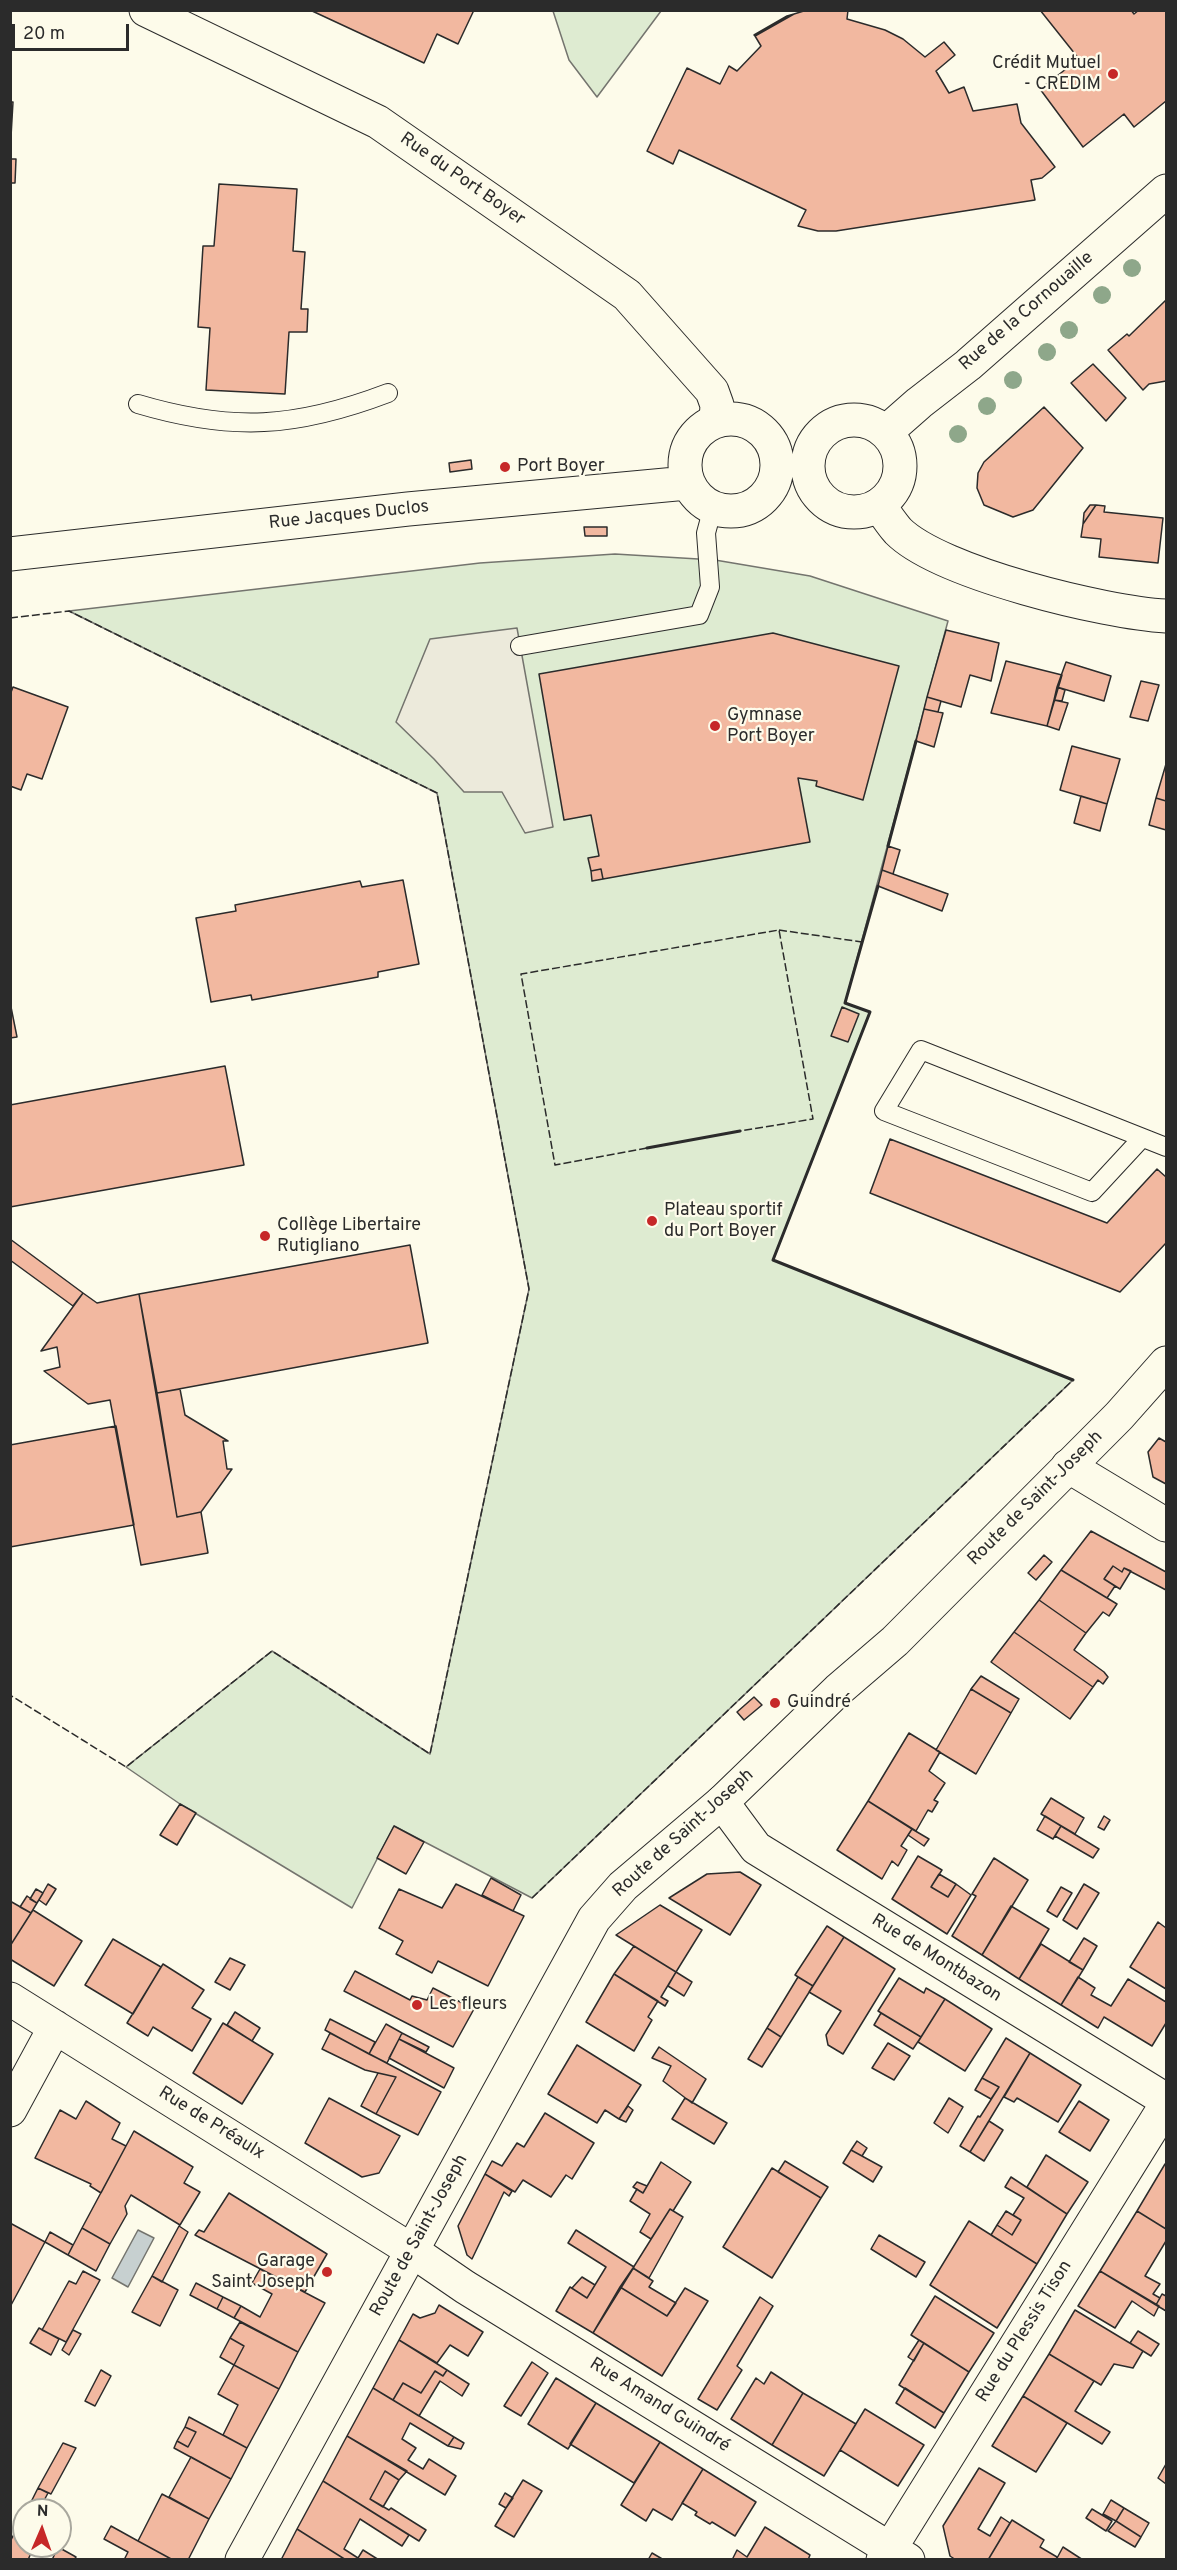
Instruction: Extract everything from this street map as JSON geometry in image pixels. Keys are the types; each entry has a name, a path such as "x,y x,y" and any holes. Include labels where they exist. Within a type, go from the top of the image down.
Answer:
{"street":[{"name":"Rue du Port Boyer","path":"146,10 378,122 627,295 712,391 717,405 716,421"},
{"name":"Rue de la Cornouaille","path":"886,432 968,365 1167,190"},
{"path":"735,418 750,422 768,437 773,444 777,458 777,473 772,487 763,499 751,508 736,512 713,507 695,495 687,483 684,468 686,452 693,438 704,426 716,421 735,418"},
{"path":"858,419 873,423 886,432 896,445 900,459 900,474 896,488 886,500 859,512 844,512 830,506 818,496 807,469 809,453 816,439 827,427 842,421 858,419"},
{"path":"768,437 816,439"},
{"name":"Rue Jacques Duclos","path":"10,554 408,509 687,483"},
{"path":"763,499 790,495 818,496"},
{"path":"879,505 899,532 908,538 929,551 987,576 1068,600 1167,616"},
{"name":"Route de Saint-Joseph","path":"242,2559 594,1919 624,1886 722,1802 838,1690 895,1641 1119,1416 1167,1363"},
{"path":"1068,1466 1167,1525"},
{"name":"Rue de Montbazon","path":"722,1802 756,1848 1167,2100"},
{"name":"Rue de Préaulx","path":"10,1999 411,2250"},
{"path":"10,2110 55,2026"},
{"name":"Rue du Plessis Tison","path":"894,2556 1167,2105"},
{"name":"Rue Amand Guindré","path":"411,2250 465,2287 894,2556"}],"lane":[{"path":"138,404 208,421 265,424 306,418 354,406 388,393"},
{"path":"520,646 699,615 710,587 706,533 713,507"},
{"path":"1142,1138 1092,1192 884,1111 921,1050 1167,1147"}],"green space":[{"path":"553,11 661,11 597,97 569,60"},
{"name":"Plateau sportif du Port Boyer","path":"615,554 715,560 810,576 948,621 845,1003 870,1012 773,1260 1073,1380 532,1898 394,1826 352,1908 180,1804 126,1767 272,1651 430,1754 529,1289 437,793 69,611 480,563"}],"shaded area":[{"path":"517,628 553,827 525,833 502,792 464,792 396,722 430,639"},
{"path":"138,2230 154,2238 128,2287 112,2278"}],"building":[{"path":"310,10 474,10 458,44 437,34 424,63"},
{"path":"807,10 848,10 847,19 885,30 903,39 925,57 944,42 955,55 936,71 949,93 964,87 973,111 1017,104 1021,123 1055,167 1042,178 1031,180 1035,200 836,231 818,231 798,226 806,210 679,150 673,164 647,151 687,68 720,84 729,66 737,71 761,46 755,36 794,14"},
{"name":"Crédit Mutuel - CREDIM","path":"1040,10 1131,10 1134,14 1139,10 1166,10 1166,101 1134,127 1124,114 1083,147 1040,89 1079,59"},
{"path":"794,14 755,36 754,35 787,16"},
{"path":"10,102 13,102 10,154"},
{"path":"10,159 16,159 15,183 10,183"},
{"path":"219,184 297,189 293,251 305,252 301,309 308,309 307,332 289,332 285,394 206,390 210,328 198,327 203,246 214,246"},
{"path":"1166,300 1166,381 1149,384 1143,390 1108,350 1127,334 1129,336"},
{"path":"1093,364 1126,398 1106,421 1071,383"},
{"path":"1044,407 1083,448 1033,510 1013,517 984,505 977,488 978,473 984,462"},
{"path":"471,460 472,469 450,472 449,463"},
{"path":"1090,505 1096,505 1083,524 1084,513"},
{"path":"1096,505 1105,506 1104,512 1163,518 1158,563 1099,557 1101,539 1081,537 1083,524"},
{"path":"584,527 607,527 607,536 585,536"},
{"path":"946,630 999,643 991,681 970,675 961,707 927,697"},
{"name":"Gymnase Port Boyer","path":"773,633 899,666 863,800 816,786 817,781 798,778 810,842 603,879 601,869 591,871 588,858 599,856 591,815 564,820 539,674"},
{"path":"1006,661 1062,675 1047,726 991,713"},
{"path":"1066,662 1111,676 1104,701 1057,687"},
{"path":"1141,681 1159,685 1148,721 1130,717"},
{"path":"13,687 68,707 42,779 27,774 21,790 10,786 10,695"},
{"path":"1057,687 1065,690 1062,701 1054,700"},
{"path":"927,697 941,701 938,712 924,709"},
{"path":"1054,700 1068,703 1059,730 1047,726"},
{"path":"924,709 943,713 934,747 916,741"},
{"path":"1072,746 1120,759 1107,804 1060,790"},
{"path":"1166,764 1166,801 1156,798"},
{"path":"1081,796 1107,804 1100,831 1074,823"},
{"path":"1156,798 1166,801 1166,830 1149,825"},
{"path":"888,846 900,850 893,874 882,870"},
{"path":"601,869 603,879 592,881 591,871"},
{"path":"882,870 948,894 942,911 878,886"},
{"path":"403,880 419,964 378,972 378,977 252,1000 251,995 211,1002 196,918 236,911 235,905 360,881 362,887"},
{"path":"10,1002 17,1037 10,1038"},
{"path":"842,1007 859,1014 848,1042 831,1036"},
{"path":"225,1066 244,1165 10,1207 10,1105"},
{"path":"890,1139 1107,1223 1157,1169 1166,1177 1166,1243 1120,1292 870,1193"},
{"path":"10,1239 83,1293 73,1306 10,1260"},
{"path":"410,1245 428,1343 157,1393 139,1294"},
{"path":"83,1293 97,1303 139,1294 177,1517 201,1512 208,1553 141,1565 110,1400 88,1404 44,1371 60,1367 57,1347 41,1351"},
{"path":"180,1389 185,1415 228,1441 223,1441 227,1469 232,1469 201,1512 177,1517 157,1393"},
{"path":"116,1426 134,1525 10,1547 10,1445"},
{"path":"1159,1438 1166,1442 1166,1484 1153,1477 1148,1452"},
{"path":"1091,1531 1166,1572 1166,1590 1124,1568 1122,1572 1113,1566 1104,1579 1115,1586 1107,1598 1061,1570"},
{"path":"1044,1555 1052,1562 1036,1580 1028,1573"},
{"path":"1113,1566 1122,1572 1124,1568 1131,1571 1120,1589 1104,1579"},
{"path":"1061,1570 1117,1604 1109,1616 1103,1612 1086,1633 1039,1600"},
{"path":"1039,1600 1086,1633 1074,1650 1104,1672 1108,1677 1103,1684 1098,1680 1093,1687 1014,1632"},
{"path":"1014,1632 1093,1687 1070,1719 991,1662"},
{"path":"981,1676 1019,1699 1011,1713 971,1689"},
{"path":"971,1689 1011,1713 976,1774 936,1750"},
{"path":"754,1697 762,1705 744,1720 737,1712"},
{"path":"909,1733 940,1752 929,1771 945,1783 934,1800 938,1802 932,1812 928,1810 916,1831 868,1801"},
{"path":"1051,1798 1084,1818 1075,1834 1041,1814"},
{"path":"868,1801 912,1829 901,1846 907,1850 898,1866 892,1861 882,1879 837,1850"},
{"path":"180,1804 196,1813 177,1845 160,1835"},
{"path":"1045,1816 1061,1826 1053,1839 1037,1830"},
{"path":"1104,1816 1110,1820 1104,1830 1098,1827"},
{"path":"394,1826 424,1842 406,1874 377,1858"},
{"path":"1061,1826 1099,1849 1093,1858 1055,1836"},
{"path":"912,1829 929,1839 924,1846 908,1835"},
{"path":"918,1856 942,1870 931,1887 948,1897 956,1884 971,1895 947,1934 892,1899"},
{"path":"994,1858 1028,1880 982,1955 952,1936 976,1896 972,1894"},
{"path":"740,1872 761,1885 730,1935 669,1898 707,1874"},
{"path":"939,1874 956,1884 948,1897 931,1887"},
{"path":"491,1878 521,1895 513,1911 482,1895"},
{"path":"48,1884 56,1889 46,1905 39,1900"},
{"path":"456,1884 524,1916 488,1986 438,1961 432,1973 396,1954 403,1941 379,1928 399,1889 442,1908"},
{"path":"1084,1884 1099,1893 1077,1929 1063,1920"},
{"path":"1061,1887 1072,1893 1057,1917 1047,1911"},
{"path":"36,1889 43,1893 37,1903 30,1899"},
{"path":"27,1896 37,1903 31,1913 20,1907"},
{"path":"10,1901 31,1913 10,1946"},
{"path":"660,1905 702,1930 676,1972 616,1935"},
{"path":"1011,1906 1049,1929 1019,1979 982,1955"},
{"path":"33,1910 82,1941 54,1986 10,1959 10,1946"},
{"path":"1158,1922 1166,1928 1166,1989 1130,1967"},
{"path":"827,1926 844,1937 813,1986 795,1975"},
{"path":"844,1937 895,1969 843,2054 828,2045 826,2035 841,2011 809,1992"},
{"path":"1084,1938 1097,1946 1083,1970 1069,1962"},
{"path":"113,1939 161,1967 133,2014 85,1985"},
{"path":"1041,1944 1083,1970 1061,2005 1019,1979"},
{"path":"634,1946 676,1972 661,1997 668,2001 665,2006 614,1974"},
{"path":"230,1958 245,1965 230,1990 215,1982"},
{"path":"163,1964 204,1990 192,2008 211,2019 192,2051 153,2027 148,2036 127,2023"},
{"name":"Les fleurs","path":"355,1971 410,2000 412,1996 427,2000 433,1988 474,2009 453,2047 344,1991"},
{"path":"676,1972 692,1982 684,1996 668,1986"},
{"path":"614,1974 658,2001 648,2017 652,2020 634,2051 586,2022"},
{"path":"798,1977 813,1986 781,2037 767,2028"},
{"path":"1078,1977 1095,1988 1091,1995 1111,2006 1128,1979 1166,2002 1166,2023 1152,2046 1104,2017 1098,2028 1061,2005"},
{"path":"899,1978 924,1993 926,1988 945,1999 921,2037 878,2011"},
{"path":"945,1999 992,2029 965,2071 918,2042"},
{"path":"235,2012 260,2028 252,2041 227,2025"},
{"path":"881,2013 921,2037 913,2049 874,2025"},
{"path":"330,2019 375,2042 369,2054 325,2030"},
{"path":"223,2023 273,2054 242,2104 193,2073"},
{"path":"386,2024 402,2033 387,2063 369,2054"},
{"path":"767,2028 781,2037 762,2067 748,2059"},
{"path":"330,2033 441,2092 418,2135 376,2114 396,2077 365,2070 322,2049"},
{"path":"402,2033 429,2047 426,2052 399,2039"},
{"path":"1006,2038 1030,2053 970,2152 960,2146 999,2087 982,2078"},
{"path":"399,2039 454,2068 444,2088 389,2058"},
{"path":"888,2043 910,2056 894,2080 872,2068"},
{"path":"577,2045 641,2085 619,2119 605,2110 597,2123 548,2094"},
{"path":"659,2047 706,2079 692,2103 663,2081 671,2066 652,2058"},
{"path":"1030,2053 1081,2085 1058,2122 1017,2098 1014,2102 1004,2097"},
{"path":"378,2073 396,2077 376,2114 361,2106"},
{"path":"982,2078 999,2087 991,2099 975,2090"},
{"path":"329,2098 400,2136 379,2173 362,2177 305,2143"},
{"path":"685,2098 727,2123 714,2144 672,2119"},
{"path":"949,2098 963,2107 948,2133 934,2123"},
{"path":"86,2101 120,2123 112,2139 126,2146 101,2193 90,2186 91,2184 35,2158 60,2110 76,2119"},
{"path":"1079,2101 1109,2120 1090,2151 1059,2132"},
{"path":"628,2106 633,2110 626,2122 619,2119"},
{"path":"545,2113 594,2143 572,2179 566,2175 551,2197 523,2180 515,2192 485,2174 492,2161 502,2166 517,2143 524,2147"},
{"path":"989,2121 1003,2130 984,2161 970,2152"},
{"path":"134,2131 193,2167 184,2183 200,2192 180,2225 131,2195 125,2206 127,2214 110,2244 82,2228"},
{"path":"857,2141 867,2148 862,2156 851,2150"},
{"path":"851,2150 882,2167 873,2182 843,2163"},
{"path":"1046,2155 1088,2182 1067,2214 1027,2187"},
{"path":"785,2161 828,2187 821,2198 778,2172"},
{"path":"661,2162 691,2182 673,2211 670,2209 651,2239 640,2232 650,2214 630,2201 637,2189 643,2193"},
{"path":"1166,2164 1166,2229 1137,2211"},
{"path":"772,2168 821,2198 772,2278 723,2247"},
{"path":"485,2174 512,2191 509,2196 504,2192 472,2259 467,2255 458,2226"},
{"path":"1011,2177 1067,2214 1037,2264 991,2235 997,2225 1012,2235 1021,2220 1013,2215 1024,2198 1005,2187"},
{"path":"637,2182 647,2186 643,2193 633,2187"},
{"path":"229,2193 327,2254 305,2292 195,2235 199,2230 204,2232"},
{"path":"670,2209 683,2217 649,2278 633,2268"},
{"path":"1006,2211 1021,2220 1012,2235 997,2225"},
{"path":"1137,2211 1166,2229 1166,2241 1145,2276 1160,2284 1153,2294 1160,2298 1156,2305 1100,2271"},
{"path":"969,2221 1037,2264 997,2328 930,2285"},
{"path":"10,2223 45,2242 10,2307"},
{"path":"179,2226 188,2232 162,2282 152,2276"},
{"path":"82,2228 110,2244 96,2271 68,2255"},
{"path":"576,2230 634,2267 593,2333 556,2311 570,2287 587,2298 606,2267 568,2243"},
{"path":"50,2232 73,2245 68,2255 45,2242"},
{"path":"879,2235 925,2262 916,2277 871,2249"},
{"path":"633,2268 653,2281 649,2287 676,2303 667,2316 620,2287"},
{"path":"260,2269 325,2303 298,2352 234,2318 241,2306 260,2317 272,2294 252,2283"},
{"path":"83,2271 100,2280 66,2342 42,2330 69,2281 76,2284"},
{"path":"1100,2271 1159,2306 1154,2316 1132,2301 1115,2328 1078,2306"},
{"path":"152,2276 178,2290 160,2326 132,2312"},
{"path":"582,2277 595,2285 587,2298 572,2288"},
{"path":"196,2283 223,2297 217,2309 190,2295"},
{"path":"620,2287 667,2316 685,2288 708,2301 662,2376 593,2333"},
{"path":"1162,2294 1166,2296 1166,2311 1156,2305"},
{"path":"935,2296 994,2333 969,2372 911,2335"},
{"path":"223,2297 241,2306 234,2318 217,2309"},
{"path":"760,2297 773,2306 737,2366 742,2370 717,2410 698,2399"},
{"path":"439,2305 483,2332 468,2356 450,2345 437,2363 399,2340 413,2314 420,2318 435,2313"},
{"path":"1075,2310 1143,2351 1133,2368 1114,2364 1101,2385 1049,2354"},
{"path":"240,2322 298,2352 279,2389 234,2365 244,2346 230,2338"},
{"path":"39,2328 59,2339 51,2355 30,2343"},
{"path":"73,2330 81,2334 69,2355 62,2350"},
{"path":"1138,2331 1159,2344 1151,2356 1130,2343"},
{"path":"230,2338 244,2346 234,2365 220,2357"},
{"path":"399,2340 447,2370 443,2376 435,2371 421,2393 403,2383 393,2400 373,2388"},
{"path":"919,2340 924,2343 914,2361 908,2357"},
{"path":"924,2343 969,2372 944,2413 899,2385"},
{"path":"1049,2354 1094,2381 1075,2411 1110,2432 1102,2444 1023,2396"},
{"path":"532,2362 548,2373 521,2416 504,2406"},
{"path":"234,2365 279,2389 247,2448 223,2435 238,2405 218,2394"},
{"path":"101,2370 111,2376 95,2406 85,2401"},
{"path":"447,2370 469,2384 462,2396 440,2381 419,2416 393,2400 403,2383 421,2393 435,2371 443,2376"},
{"path":"771,2372 803,2393 772,2445 731,2419 756,2378 764,2384"},
{"path":"556,2378 596,2403 568,2449 528,2424"},
{"path":"373,2388 454,2437 448,2446 410,2423 402,2439 416,2448 408,2460 423,2469 429,2459 456,2476 445,2495 347,2436"},
{"path":"905,2388 944,2413 935,2428 896,2403"},
{"path":"803,2393 856,2424 824,2476 772,2445"},
{"path":"1023,2396 1067,2423 1036,2472 992,2446"},
{"path":"596,2403 660,2442 634,2483 570,2444"},
{"path":"865,2409 924,2445 898,2486 840,2450"},
{"path":"189,2417 247,2448 231,2479 174,2448 177,2441 188,2447 196,2432 185,2427"},
{"path":"185,2427 196,2432 188,2447 177,2441"},
{"path":"347,2436 407,2471 399,2480 385,2471 370,2499 389,2510 391,2508 426,2530 419,2541 323,2481"},
{"path":"454,2437 464,2443 461,2449 448,2446"},
{"path":"660,2442 703,2469 672,2520 653,2509 646,2521 621,2505"},
{"path":"63,2443 76,2448 51,2494 38,2488"},
{"path":"191,2457 231,2479 209,2519 169,2497"},
{"path":"1166,2464 1166,2484 1158,2478"},
{"path":"979,2468 1005,2483 978,2529 990,2536 1001,2517 1010,2523 988,2560 956,2560 950,2556 943,2526"},
{"path":"703,2469 756,2502 735,2536 695,2515 697,2512 682,2503"},
{"path":"385,2471 399,2480 383,2507 370,2499"},
{"path":"523,2480 542,2491 514,2537 495,2526"},
{"path":"323,2481 409,2535 402,2546 360,2519 344,2549 358,2558 363,2550 379,2560 346,2560 297,2529"},
{"path":"38,2488 48,2493 45,2498 33,2498"},
{"path":"505,2493 513,2498 506,2508 499,2504"},
{"path":"162,2494 209,2519 188,2560 173,2560 138,2541"},
{"path":"1111,2500 1124,2508 1116,2521 1103,2514"},
{"path":"1124,2508 1149,2523 1141,2537 1116,2521"},
{"path":"1092,2509 1112,2521 1106,2531 1086,2518"},
{"path":"1012,2520 1044,2540 1040,2547 1057,2557 1056,2560 988,2560"},
{"path":"1116,2521 1141,2537 1135,2547 1108,2531"},
{"path":"111,2526 173,2560 124,2560 128,2552 104,2539"},
{"path":"765,2527 810,2555 808,2560 732,2560 737,2550 747,2557"},
{"path":"297,2529 346,2560 281,2560"},
{"path":"12,2538 12,2558 29,2558 28,2560 10,2560"},
{"path":"1063,2547 1083,2560 1056,2560"},
{"path":"652,2553 664,2560 648,2560"},
{"path":"72,2555 76,2557 74,2560 52,2560 53,2558 72,2558"}],"fence":[{"path":"10,618 69,611 437,793 529,1289 430,1754 272,1651 126,1767 10,1695"},
{"path":"779,930 862,942"},
{"path":"647,1148 555,1165 521,974 779,930 813,1119 740,1131"},
{"path":"532,1898 1073,1380"}],"wall":[{"path":"888,846 916,741"},
{"path":"878,886 845,1003 870,1012 773,1260 1073,1380"},
{"path":"647,1148 740,1131"}],"place":[{"name":"Crédit Mutuel - CREDIM","path":"1113,74"},
{"name":"Port Boyer","path":"505,467"},
{"name":"Gymnase Port Boyer","path":"715,726"},
{"name":"Plateau sportif du Port Boyer","path":"652,1221"},
{"name":"Collège Libertaire Rutigliano","path":"265,1236"},
{"name":"Guindré","path":"775,1703"},
{"name":"Les fleurs","path":"417,2005"},
{"name":"Garage Saint Joseph","path":"327,2272"}]}
